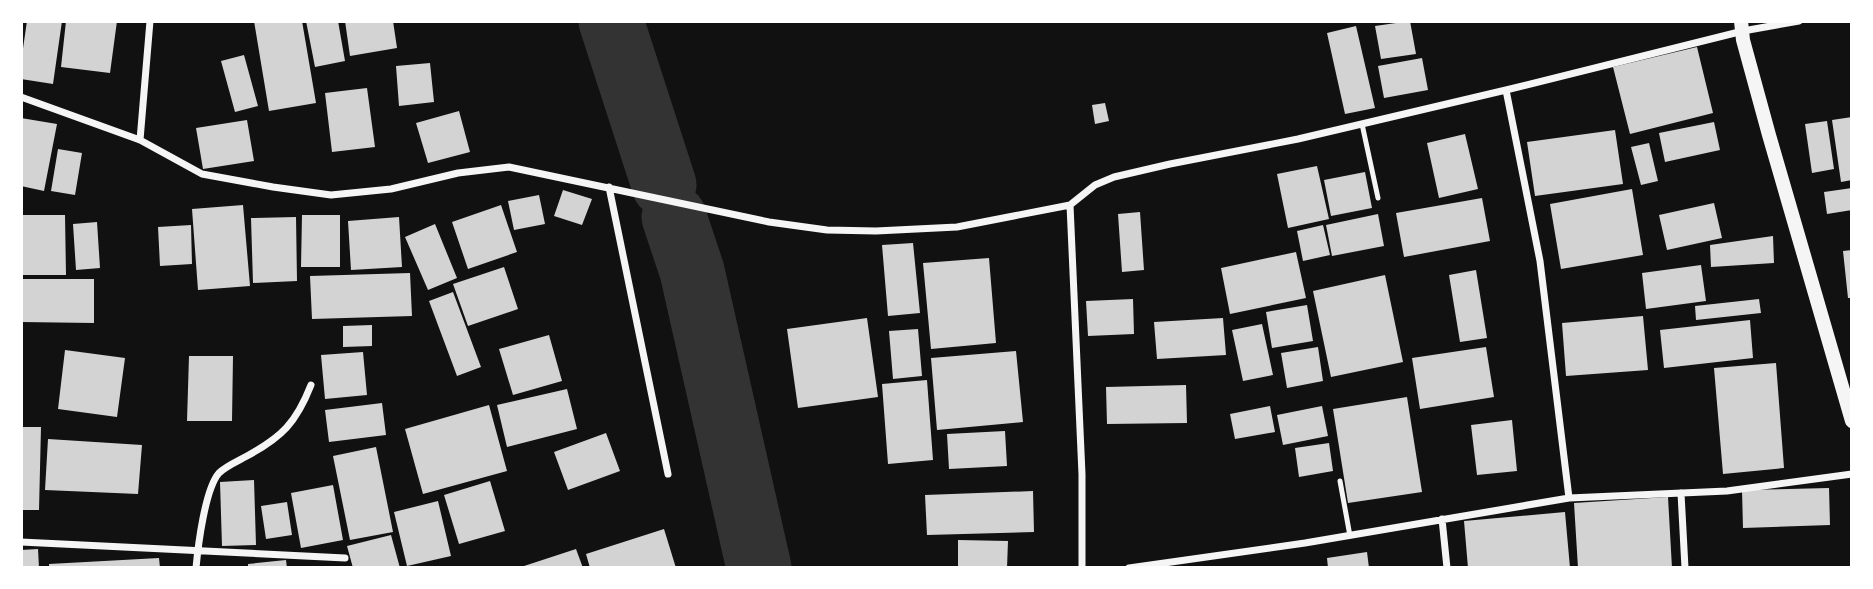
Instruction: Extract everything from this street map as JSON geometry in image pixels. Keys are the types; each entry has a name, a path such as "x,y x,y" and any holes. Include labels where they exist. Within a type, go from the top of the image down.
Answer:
{"main road":[{"path":"1742,26 1743,40 1769,135 1852,421"}],"street":[{"path":"140,140 150,21"},
{"path":"21,97 140,140 202,174 331,195 391,189 458,173 509,167 769,222 827,230 876,231 957,227 1070,205 1094,185 1114,177 1506,90 1742,26 1799,21"},
{"path":"1506,90 1540,261 1569,498"},
{"path":"609,187 668,474"},
{"path":"1070,205 1082,474 1082,568"},
{"path":"196,568 196,552 208,497 219,473 279,437 302,408 311,385"},
{"path":"1129,568 1350,536 1569,498 1727,491 1852,474"},
{"path":"1681,493 1685,568"},
{"path":"1442,519 1447,568"},
{"path":"21,541 345,558"}],"lane":[{"path":"1362,124 1378,198"},
{"path":"1340,481 1350,536"}],"building":[{"path":"27,21 62,21 53,84 21,79"},
{"path":"66,21 117,21 110,73 61,67"},
{"path":"254,21 302,21 316,103 269,111"},
{"path":"306,21 338,21 345,61 315,67"},
{"path":"345,21 393,21 397,48 350,56"},
{"path":"1410,21 1416,54 1381,59 1375,26"},
{"path":"1356,26 1375,108 1345,114 1327,33"},
{"path":"1697,47 1713,113 1630,134 1613,67"},
{"path":"244,55 258,106 235,112 221,61"},
{"path":"1422,58 1428,90 1384,98 1378,66"},
{"path":"430,63 434,102 399,106 396,66"},
{"path":"367,88 375,147 332,152 325,93"},
{"path":"1105,103 1109,121 1095,124 1092,105"},
{"path":"459,111 470,152 428,163 416,123"},
{"path":"1852,117 1852,180 1841,182 1832,120"},
{"path":"21,118 57,124 44,191 21,186"},
{"path":"247,120 254,161 203,169 196,128"},
{"path":"1827,121 1834,169 1812,173 1805,124"},
{"path":"1714,122 1720,150 1665,162 1659,133"},
{"path":"1615,130 1623,184 1535,196 1527,142"},
{"path":"1465,134 1478,189 1439,198 1427,143"},
{"path":"1649,143 1658,181 1641,185 1631,147"},
{"path":"58,149 82,153 75,195 51,191"},
{"path":"1317,166 1329,219 1288,228 1277,174"},
{"path":"1365,172 1372,208 1331,216 1324,180"},
{"path":"1852,188 1852,210 1827,214 1824,192"},
{"path":"1632,189 1643,255 1561,269 1550,204"},
{"path":"563,190 592,199 582,225 554,216"},
{"path":"539,195 545,224 514,230 508,201"},
{"path":"1482,198 1490,241 1404,257 1396,213"},
{"path":"1714,203 1722,238 1667,250 1659,215"},
{"path":"243,205 250,286 198,290 192,209"},
{"path":"501,205 517,252 468,269 452,222"},
{"path":"1140,212 1144,270 1122,272 1118,214"},
{"path":"1378,214 1384,246 1332,256 1326,225"},
{"path":"21,215 65,215 66,275 21,275"},
{"path":"302,215 340,215 340,267 301,267"},
{"path":"296,217 297,281 253,283 251,218"},
{"path":"399,217 402,267 351,270 348,221"},
{"path":"97,222 100,268 76,270 73,224"},
{"path":"435,224 457,278 428,290 405,237"},
{"path":"191,225 192,264 160,266 158,227"},
{"path":"1323,225 1330,255 1303,261 1297,231"},
{"path":"1773,236 1774,263 1711,267 1710,245"},
{"path":"913,243 920,313 888,316 882,245"},
{"path":"1852,250 1852,298 1848,298 1843,251"},
{"path":"1296,252 1306,298 1230,314 1221,268"},
{"path":"989,258 996,343 931,349 923,263"},
{"path":"1701,265 1706,301 1646,309 1642,273"},
{"path":"504,267 518,309 468,326 453,284"},
{"path":"1476,270 1487,338 1460,342 1449,275"},
{"path":"410,273 412,316 312,319 310,276"},
{"path":"1385,275 1403,362 1331,377 1313,291"},
{"path":"21,279 94,279 94,323 21,322"},
{"path":"453,292 481,367 457,376 429,301"},
{"path":"1133,299 1134,334 1088,336 1086,301"},
{"path":"1759,299 1761,313 1696,320 1695,306"},
{"path":"1307,305 1313,341 1272,348 1266,312"},
{"path":"1643,316 1648,370 1566,376 1562,323"},
{"path":"867,318 878,397 798,408 787,329"},
{"path":"1223,318 1226,355 1157,359 1154,322"},
{"path":"1750,320 1753,358 1664,368 1660,330"},
{"path":"1262,324 1273,375 1243,381 1232,330"},
{"path":"372,325 372,346 343,347 343,326"},
{"path":"918,329 922,376 893,379 889,331"},
{"path":"549,335 562,381 513,395 499,349"},
{"path":"1318,347 1323,381 1287,388 1281,353"},
{"path":"1486,347 1494,397 1420,409 1412,358"},
{"path":"65,350 125,358 117,417 58,409"},
{"path":"1016,351 1023,422 937,430 931,358"},
{"path":"363,352 367,395 325,399 321,355"},
{"path":"189,356 233,356 232,421 187,421"},
{"path":"1776,363 1784,468 1723,474 1714,368"},
{"path":"927,380 933,460 888,464 882,384"},
{"path":"1186,385 1187,423 1107,424 1106,387"},
{"path":"567,389 577,429 507,447 497,405"},
{"path":"1407,397 1422,492 1348,503 1333,409"},
{"path":"382,403 386,435 329,442 325,410"},
{"path":"489,405 507,471 423,494 405,429"},
{"path":"1270,406 1275,432 1235,439 1230,414"},
{"path":"1322,406 1328,436 1283,445 1277,415"},
{"path":"1512,420 1517,471 1477,475 1471,425"},
{"path":"21,427 41,427 39,510 21,510"},
{"path":"1005,431 1007,466 949,469 947,434"},
{"path":"606,433 620,471 568,490 554,452"},
{"path":"48,439 142,445 138,494 45,490"},
{"path":"1329,443 1333,471 1299,477 1295,448"},
{"path":"376,447 393,532 350,540 333,456"},
{"path":"254,480 256,545 222,546 220,482"},
{"path":"490,481 505,531 459,544 444,495"},
{"path":"333,485 343,540 301,548 291,493"},
{"path":"1829,488 1830,525 1743,528 1742,490"},
{"path":"1033,491 1034,532 927,535 925,495"},
{"path":"1668,497 1672,568 1578,568 1574,503"},
{"path":"438,501 451,556 407,566 394,512"},
{"path":"287,502 292,535 266,539 261,506"},
{"path":"1565,512 1570,568 1468,568 1464,521"},
{"path":"664,529 676,568 590,568 586,554"},
{"path":"391,535 400,568 353,568 347,546"},
{"path":"958,540 1008,541 1007,568 958,568"},
{"path":"38,549 39,568 21,568 21,550"},
{"path":"576,549 583,568 521,567"},
{"path":"1367,552 1369,568 1328,568 1327,558"},
{"path":"159,558 160,568 49,568 49,564"},
{"path":"286,560 287,568 248,568 248,564"}],"waterway":[{"path":"611,21 664,185"},
{"path":"674,217 692,271 759,568"}]}
